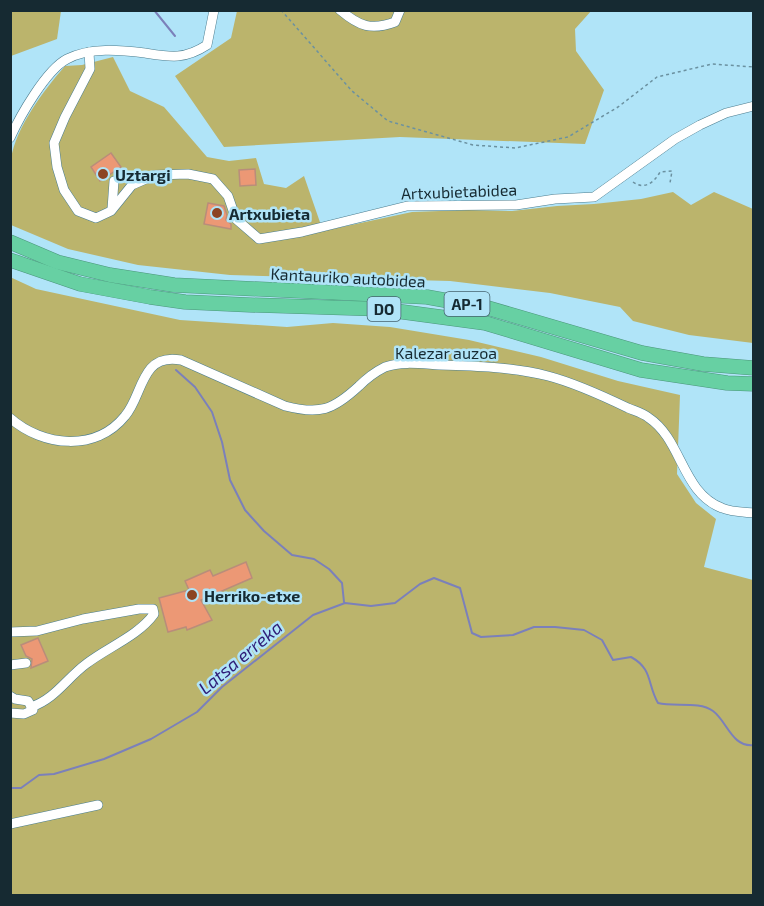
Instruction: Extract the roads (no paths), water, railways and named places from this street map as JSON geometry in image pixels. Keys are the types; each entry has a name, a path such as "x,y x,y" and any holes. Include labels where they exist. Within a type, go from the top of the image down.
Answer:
{"highway":[{"name":"Kantauriko autobidea","path":"10,242 57,262 110,275 174,285 427,297 488,308 642,353 703,364 753,368"},
{"name":"Kantauriko autobidea","path":"10,260 80,284 150,297 229,304 381,309 485,323 641,370 727,383 753,384"}],"street":[{"path":"10,138 20,118 50,73 66,59 89,52 122,50 175,57 194,54 207,45 214,10"},
{"path":"340,10 356,23 370,27 384,27 395,22 400,10"},
{"path":"89,52 90,69 54,143 57,167 64,190 78,211 96,218 111,211 114,181"},
{"name":"Artxubietabidea","path":"111,211 132,184 155,175 188,174 213,179 228,196 236,219 259,239 302,232 407,206 516,205 555,199 594,197 675,139 726,113 753,106"},
{"name":"Kalezar auzoa","path":"10,418 38,436 60,442 80,442 97,437 114,428 127,415 152,366 168,358 181,360 285,406 303,410 326,409 344,399 371,375 386,367 407,363 510,368 550,377 649,417 663,430 686,474 702,495 722,508 753,513"},
{"path":"12,631 37,631 138,609 153,609 154,614 146,624 83,666 46,701 31,707"},
{"path":"10,665 26,663"},
{"path":"10,696 27,701 33,710 24,714 10,713"},
{"path":"10,824 98,805"}],"waterway":[{"path":"154,10 175,36"},
{"path":"176,370 195,387 212,412 222,442 230,480 245,510 264,531 292,555 314,559 329,569 342,583 344,602"},
{"name":"Latsa erreka","path":"10,788 21,788 39,775 54,774 104,759 151,739 197,712 222,687 313,615 345,603 371,606 395,603 420,584 434,578 460,588 472,633 481,637 513,635 534,627 584,630 602,640 613,660 631,657 638,662 646,672 658,703 707,708 718,715 730,733 740,742 754,745"}],"place":[{"name":"Uztargi","path":"103,174"},
{"name":"Artxubieta","path":"217,213"},
{"name":"Herriko-etxe","path":"192,595"}]}
